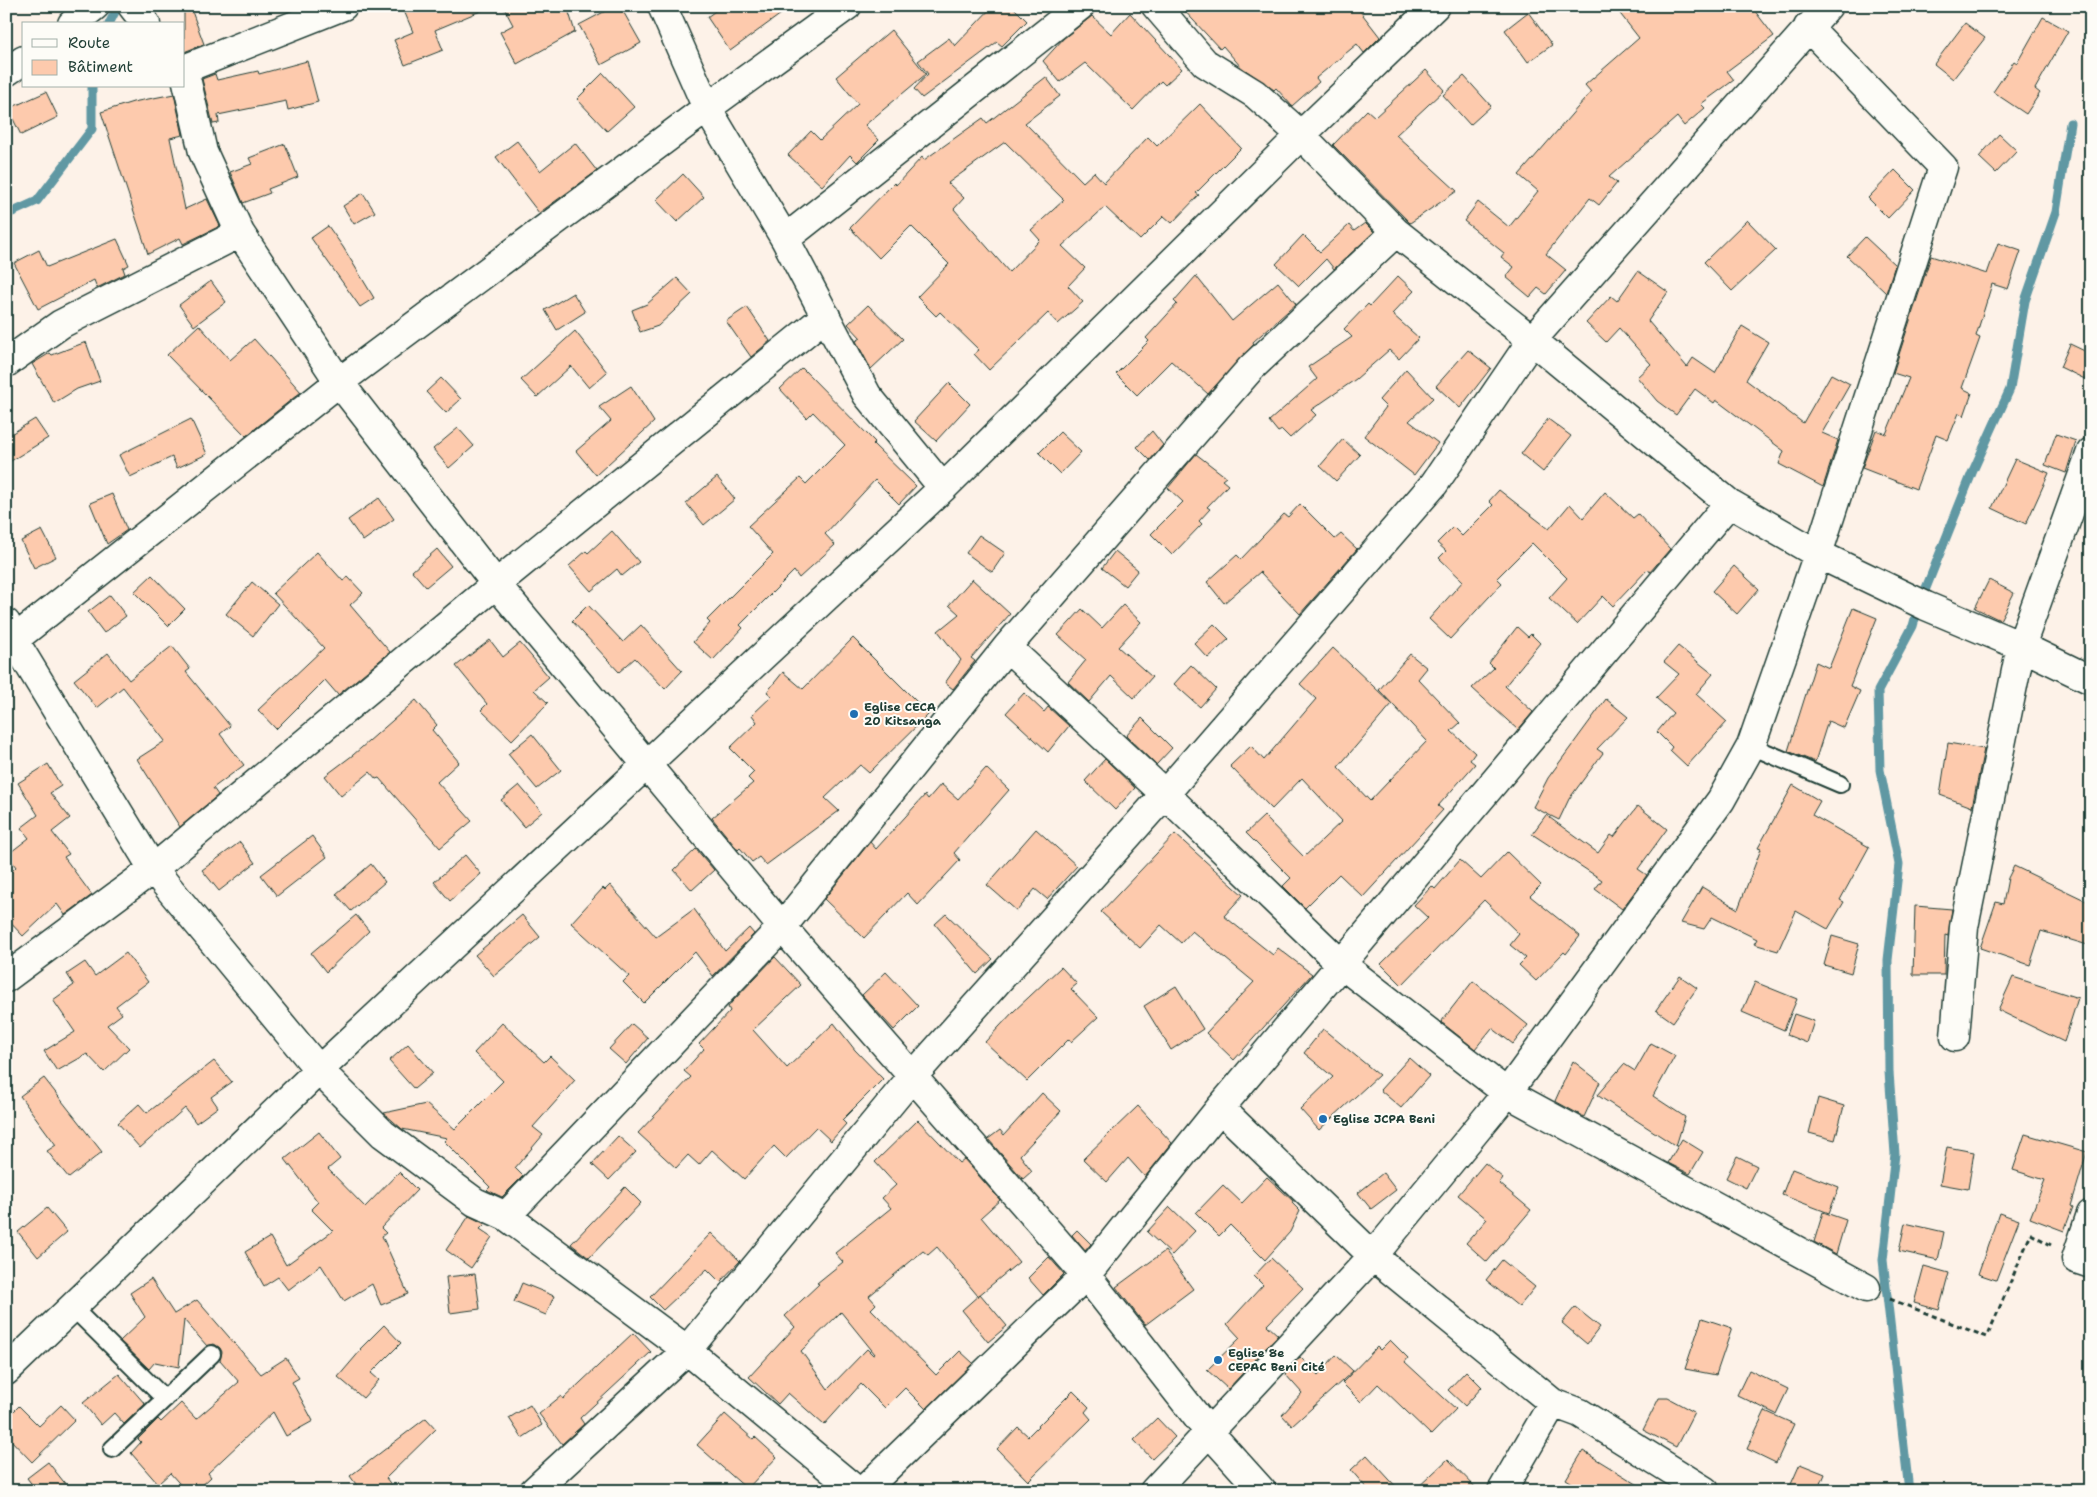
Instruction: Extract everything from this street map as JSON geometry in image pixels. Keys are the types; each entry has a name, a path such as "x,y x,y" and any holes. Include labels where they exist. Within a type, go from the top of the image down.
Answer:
{"street":[{"path":"75,22 95,6"},
{"path":"132,6 144,22"},
{"path":"185,69 343,6"},
{"path":"662,6 707,108 785,239 867,394 943,488"},
{"path":"847,6 339,382 9,636 152,869 319,1070 382,1134 475,1202 506,1216 687,1350 857,1491"},
{"path":"785,239 1080,6"},
{"path":"1156,6 1205,63 1256,94 1301,134 1396,232 1532,340 1729,503 1818,554 1919,603 2021,646 2091,680"},
{"path":"6,1370 319,1070 943,488 1301,134 1435,6"},
{"path":"534,1491 687,1350 913,1076 1165,794 1434,484 1532,340 1828,6"},
{"path":"1154,1491 1373,1256 1507,1093 1722,800 1751,746 1818,554 1943,167 1808,27"},
{"path":"6,72 22,61"},
{"path":"185,73 203,152 240,233 339,382 496,584 782,927 1086,1275 1208,1431 1262,1491"},
{"path":"506,1216 782,927 1007,647 1251,368 1396,232"},
{"path":"6,363 61,324 240,233"},
{"path":"6,978 152,869 496,584 826,316"},
{"path":"1955,1037 1964,927 2021,646 2091,452"},
{"path":"863,1491 1086,1275 1220,1108 1729,503"},
{"path":"1007,647 1165,794 1341,964 1507,1093 1866,1288"},
{"path":"1220,1108 1373,1256 1553,1403 1580,1413 1705,1491"},
{"path":"2083,1261 2091,1214"},
{"path":"1502,1491 1553,1403"}],"lane":[{"path":"1751,746 1840,784"},
{"path":"72,1307 165,1399"},
{"path":"112,1450 212,1354"}],"path":[{"path":"1896,1301 1987,1337 2031,1234 2083,1261"}],"building":[{"path":"184,6 190,6 204,44 185,52"},
{"path":"402,6 490,7 435,30 443,50 405,65 394,40 413,32"},
{"path":"503,6 567,6 575,32 517,64 500,32 513,25"},
{"path":"615,6 620,6 641,43 601,65 579,25"},
{"path":"722,6 792,6 730,51 707,17"},
{"path":"993,6 1012,6 1027,21 1002,46 997,42 922,98 914,89 928,74 918,61 949,38 955,46"},
{"path":"1180,6 1356,6 1380,37 1364,53 1357,44 1316,78 1319,82 1292,106 1276,88 1274,90 1241,67 1223,46 1220,49"},
{"path":"1614,6 1751,6 1774,36 1727,71 1734,80 1701,104 1705,108 1684,126 1677,117 1609,177 1617,183 1599,205 1590,198 1546,254 1566,270 1546,294 1538,288 1530,297 1506,277 1514,267 1501,257 1504,253 1464,221 1478,202 1509,227 1538,191 1519,175 1591,92 1585,85 1639,38"},
{"path":"1528,12 1552,45 1528,62 1505,30"},
{"path":"1130,13 1182,69 1165,85 1161,81 1133,110 1085,63 1060,82 1043,61 1064,38 1092,16 1111,34"},
{"path":"2043,17 2068,31 2035,89 2040,93 2026,114 1993,92 2014,61 2017,63"},
{"path":"1965,23 1985,38 1953,79 1934,64"},
{"path":"891,30 926,74 865,125 879,140 857,162 850,155 822,186 788,155 811,131 820,140 858,104 836,77"},
{"path":"307,61 318,102 288,110 286,101 218,115 219,123 213,124 202,79 215,74 217,80 258,71 259,74"},
{"path":"1426,70 1444,90 1396,135 1457,191 1410,223 1333,145 1367,110 1375,117"},
{"path":"603,73 634,107 607,131 577,99"},
{"path":"1464,76 1491,106 1470,125 1443,95"},
{"path":"1046,77 1060,96 1025,123 1083,182 1094,172 1104,183 1148,137 1157,146 1200,104 1241,148 1196,193 1199,195 1172,223 1164,216 1140,240 1105,207 1062,246 1085,268 1068,286 1083,302 1058,324 1048,313 989,370 974,354 979,350 940,312 936,316 917,297 949,264 911,226 879,258 850,228 894,183 896,185 922,157 924,160 983,118 987,123","holes":["1005,142 1064,200 1031,230 1040,240 1009,272 954,209 964,198 948,183"]},
{"path":"46,92 58,117 21,135 8,109"},
{"path":"174,94 183,135 170,138 185,209 207,199 220,226 183,244 180,238 148,254 101,112 133,102"},
{"path":"1999,134 2017,151 1996,173 1979,157"},
{"path":"517,141 540,171 575,143 597,171 539,213 496,157"},
{"path":"285,144 298,177 268,189 270,193 243,203 230,172 252,164 249,158"},
{"path":"1895,170 1915,190 1888,218 1868,198"},
{"path":"683,174 704,197 677,222 656,200"},
{"path":"363,193 375,212 354,224 343,206"},
{"path":"1747,220 1776,250 1732,291 1704,262"},
{"path":"1365,223 1374,232 1334,269 1326,259 1299,286 1276,264 1303,235 1320,252 1349,225 1354,231"},
{"path":"328,226 374,298 360,307 311,238"},
{"path":"1865,237 1895,265 1886,293 1847,256"},
{"path":"117,239 129,265 123,268 125,274 97,288 94,280 38,309 14,263 39,250 47,267"},
{"path":"1998,243 2021,251 2008,289 1992,284 1976,336 1980,338 1962,388 1972,393 1964,416 1959,413 1948,440 1936,435 1916,489 1862,468 1876,430 1886,434 1909,378 1893,373 1931,256 1987,274"},
{"path":"1638,271 1668,292 1648,321 1687,367 1693,358 1715,373 1742,326 1768,342 1746,380 1803,423 1831,374 1850,384 1822,433 1838,440 1823,487 1779,464 1784,451 1716,400 1714,403 1695,389 1676,415 1657,401 1637,377 1651,364 1619,328 1606,342 1586,323 1611,296 1617,301"},
{"path":"1196,276 1232,321 1278,282 1296,304 1253,342 1254,344 1208,394 1171,361 1137,395 1116,374 1149,341 1146,338 1177,304 1174,301"},
{"path":"1398,276 1414,291 1392,314 1419,338 1399,359 1389,350 1356,379 1311,410 1316,415 1290,438 1282,430 1278,432 1269,421 1317,379 1308,367 1352,337 1344,329 1368,304 1370,306"},
{"path":"677,278 692,294 658,326 640,332 632,310 647,304"},
{"path":"211,281 226,302 194,326 179,305"},
{"path":"573,293 585,312 557,330 545,310"},
{"path":"868,305 903,339 871,369 856,341 861,338 848,324"},
{"path":"747,307 770,341 751,357 726,321"},
{"path":"199,325 230,360 254,339 301,392 246,436 167,355"},
{"path":"575,331 607,372 589,388 571,366 537,397 521,380"},
{"path":"86,342 100,381 77,389 54,403 32,364 50,353 52,355"},
{"path":"2070,344 2091,354 2091,382 2060,367"},
{"path":"1468,350 1491,368 1460,408 1436,386"},
{"path":"802,368 875,442 873,444 916,486 899,504 875,480 825,534 835,545 799,578 794,571 740,625 743,628 713,660 693,642 710,623 707,620 773,554 748,526 800,478 806,484 845,445 813,412 807,418 780,389"},
{"path":"1406,369 1433,398 1409,421 1438,443 1414,475 1364,436 1386,407 1379,400"},
{"path":"441,378 461,399 446,413 426,392"},
{"path":"949,383 970,404 936,441 914,421"},
{"path":"631,386 654,422 596,475 576,451 611,421 599,407"},
{"path":"35,419 48,438 6,464 6,437"},
{"path":"191,419 207,454 177,468 172,457 130,477 119,455"},
{"path":"1548,419 1571,436 1543,472 1521,454"},
{"path":"458,428 474,446 449,468 433,449"},
{"path":"1152,431 1163,445 1150,460 1137,447"},
{"path":"1060,432 1081,452 1060,474 1039,453"},
{"path":"2056,434 2076,441 2066,473 2045,465"},
{"path":"1343,439 1360,455 1336,481 1320,466"},
{"path":"1196,454 1226,477 1222,480 1228,485 1207,507 1210,509 1199,521 1202,524 1172,555 1151,534 1183,502 1168,488"},
{"path":"2015,459 2049,473 2026,524 1992,508"},
{"path":"717,477 735,499 704,525 686,503"},
{"path":"1499,490 1549,529 1570,504 1583,518 1605,492 1633,518 1638,514 1670,549 1650,572 1648,569 1613,606 1603,596 1577,624 1549,598 1567,578 1532,543 1497,578 1502,583 1450,639 1429,619 1463,581 1439,558 1446,551 1437,543 1453,527 1462,536 1493,505 1489,501"},
{"path":"112,494 127,530 107,544 90,503"},
{"path":"379,498 394,519 363,541 348,520"},
{"path":"1300,504 1335,539 1341,534 1357,549 1300,614 1260,572 1224,603 1207,582 1237,555 1241,559 1284,514 1288,517"},
{"path":"42,530 56,557 34,568 21,541"},
{"path":"612,531 639,562 622,576 617,569 591,591 569,566 586,551 588,553"},
{"path":"979,535 1005,553 992,572 966,553"},
{"path":"437,549 451,566 426,587 412,571"},
{"path":"1115,551 1138,570 1125,586 1102,568"},
{"path":"317,552 343,581 348,577 363,593 350,605 390,652 338,695 325,680 276,729 258,710 324,648 273,593"},
{"path":"1734,566 1759,589 1737,614 1712,591"},
{"path":"152,575 185,609 168,626 134,592"},
{"path":"972,579 1010,614 971,658 975,661 953,689 945,683 961,660 938,631 959,614 949,605"},
{"path":"1989,580 2014,593 2000,620 1975,608"},
{"path":"252,582 278,604 253,636 226,614"},
{"path":"110,595 126,616 104,633 88,612"},
{"path":"588,605 623,642 641,625 682,671 665,689 635,658 619,672 572,621"},
{"path":"1123,605 1141,622 1118,647 1152,677 1134,698 1111,676 1089,702 1068,682 1086,660 1058,635 1082,609 1102,628"},
{"path":"1853,608 1877,618 1850,686 1860,691 1844,728 1828,721 1815,762 1788,751 1816,662 1829,668"},
{"path":"1214,624 1229,639 1208,658 1194,643"},
{"path":"1517,627 1528,637 1531,634 1540,643 1505,686 1533,712 1518,730 1472,688 1494,668 1489,663"},
{"path":"853,638 929,714 869,773 860,765 825,798 839,811 766,865 759,857 752,862 740,848 738,850 712,818 753,783 748,778 754,772 730,748 757,722 752,715 772,696 767,692 783,672 803,689"},
{"path":"490,640 503,657 520,643 549,677 534,690 548,703 512,740 481,710 487,704 456,666"},
{"path":"172,646 190,669 186,672 230,726 220,734 244,765 213,788 218,795 180,827 137,759 165,741 123,687 97,708 74,680 108,653 129,680"},
{"path":"1678,646 1713,674 1696,694 1727,722 1687,766 1670,750 1672,747 1657,732 1673,713 1656,698 1679,674 1664,662"},
{"path":"1333,648 1392,704 1338,767 1370,801 1427,741 1379,690 1410,654 1427,668 1418,679 1460,723 1451,731 1475,753 1470,760 1475,764 1438,806 1443,810 1363,897 1339,874 1305,908 1283,886 1291,878 1246,833 1264,816 1304,857 1342,821 1302,778 1272,809 1230,766 1251,746 1264,760 1316,699 1300,684"},
{"path":"1191,665 1216,689 1200,707 1174,684"},
{"path":"1024,693 1044,712 1048,707 1069,726 1048,752 1006,713"},
{"path":"1606,699 1628,717 1597,749 1603,753 1569,799 1559,820 1533,807 1548,778"},
{"path":"416,700 437,725 432,730 459,762 437,782 472,821 440,848 379,778 376,779 370,772 341,796 325,776 353,755"},
{"path":"1142,718 1172,748 1156,765 1126,736"},
{"path":"532,734 561,770 537,789 508,754"},
{"path":"1948,743 1984,749 1972,807 1940,795"},
{"path":"1105,759 1135,788 1115,810 1085,781"},
{"path":"48,764 61,786 50,793 70,818 52,832 69,854 64,857 92,895 65,915 57,904 23,936 6,918 6,877 16,867 7,855 29,838 21,828 38,815 18,783"},
{"path":"986,768 1009,790 954,853 960,860 918,905 907,893 864,938 824,899 870,842 876,849 925,795 928,799 941,784 958,799"},
{"path":"519,785 542,812 524,827 501,800"},
{"path":"1793,785 1820,801 1812,815 1869,847 1840,900 1844,902 1828,929 1796,911 1778,951 1754,944 1757,939 1712,917 1704,929 1681,923 1702,887 1738,909 1761,849 1758,848"},
{"path":"1638,806 1667,829 1638,869 1647,875 1622,909 1595,889 1602,880 1532,834 1546,815 1598,853 1611,835 1614,837"},
{"path":"1036,829 1077,866 1047,899 1035,889 1017,911 987,885"},
{"path":"1175,834 1243,895 1224,916 1273,955 1278,948 1312,974 1234,1060 1206,1033 1254,982 1192,931 1181,943 1161,925 1140,948 1101,912"},
{"path":"312,836 327,857 277,896 261,875"},
{"path":"240,842 255,863 219,891 202,870"},
{"path":"696,849 714,870 692,890 674,870"},
{"path":"1507,852 1541,885 1530,896 1580,936 1566,954 1564,952 1536,981 1519,965 1526,958 1510,945 1519,934 1484,900 1402,985 1381,964 1428,918 1414,905 1432,886 1435,889 1460,860 1481,879"},
{"path":"465,855 481,874 450,901 434,882"},
{"path":"371,864 385,882 351,911 336,894"},
{"path":"2014,866 2091,903 2091,946 2041,931 2030,965 1980,948 1996,902 2003,904 2008,878"},
{"path":"610,885 656,937 694,909 725,951 749,928 754,934 713,976 695,952 644,1003 623,982 629,976 571,923 603,888 605,890"},
{"path":"1915,906 1952,909 1948,936 1945,935 1944,975 1913,975"},
{"path":"946,914 993,959 977,974 935,924"},
{"path":"356,915 369,931 326,972 311,953"},
{"path":"522,915 540,937 494,976 475,955"},
{"path":"1832,936 1859,944 1851,973 1824,965"},
{"path":"126,953 148,982 116,1006 122,1014 107,1025 129,1048 104,1072 87,1054 57,1071 44,1051 75,1032 53,1000 74,985 67,974 85,962 95,976"},
{"path":"775,957 801,985 753,1030 787,1068 834,1023 855,1050 883,1079 842,1120 846,1124 831,1141 816,1127 786,1158 774,1146 744,1179 712,1150 699,1165 688,1155 676,1168 638,1133 691,1077 684,1071 704,1049 699,1044 730,1011 728,1007 732,1002"},
{"path":"1061,967 1077,984 1071,989 1098,1017 1071,1042 1069,1039 1027,1081 985,1042 1014,1011"},
{"path":"886,972 918,1006 894,1030 862,995"},
{"path":"1680,976 1697,988 1673,1022 1656,1010"},
{"path":"2013,977 2078,998 2064,1042 1998,1010"},
{"path":"1473,981 1528,1025 1513,1044 1492,1028 1475,1049 1441,1022"},
{"path":"1755,982 1797,999 1784,1030 1742,1012"},
{"path":"1176,986 1203,1029 1171,1050 1144,1006"},
{"path":"1794,1014 1814,1021 1807,1043 1787,1035"},
{"path":"502,1023 544,1062 550,1056 575,1080 533,1127 543,1135 515,1168 523,1176 502,1197 487,1190 490,1187 444,1141 447,1138 402,1129 384,1113 426,1104 455,1129 503,1081 474,1053"},
{"path":"632,1024 648,1038 626,1064 609,1049"},
{"path":"1323,1029 1379,1075 1319,1130 1300,1109 1333,1077 1304,1053"},
{"path":"1651,1043 1675,1056 1653,1096 1685,1117 1676,1146 1597,1095 1624,1064 1635,1071"},
{"path":"408,1044 433,1073 414,1089 389,1061"},
{"path":"1409,1058 1429,1076 1401,1108 1380,1090"},
{"path":"214,1061 232,1082 211,1097 218,1107 196,1123 185,1108 140,1148 118,1123 139,1104 147,1113"},
{"path":"1573,1061 1600,1082 1584,1117 1555,1101"},
{"path":"44,1078 102,1152 69,1178 47,1151 56,1145 20,1096"},
{"path":"1042,1093 1061,1111 1020,1155 1032,1171 1023,1179 988,1139 1000,1130 1004,1135"},
{"path":"1818,1098 1844,1106 1835,1140 1809,1133"},
{"path":"1138,1106 1172,1143 1145,1177 1128,1158 1107,1182 1083,1159"},
{"path":"918,1120 959,1163 964,1159 1000,1200 981,1217 1019,1262 978,1296 937,1247 928,1255 923,1251 869,1296 876,1304 871,1309 936,1375 960,1351 973,1363 926,1409 905,1388 885,1408 861,1384 824,1425 788,1393 778,1404 749,1377 795,1327 785,1316 819,1284 817,1283 843,1262 835,1253 891,1208 882,1198 896,1185 875,1162","holes":["841,1312 875,1354 873,1355 867,1349 828,1389 801,1351"]},
{"path":"319,1132 340,1159 328,1169 365,1207 399,1172 417,1190 381,1228 386,1233 382,1236 408,1294 381,1305 372,1284 344,1301 321,1265 288,1290 278,1277 264,1286 245,1252 270,1237 286,1265 333,1231 311,1209 318,1202 285,1159"},
{"path":"2025,1134 2087,1152 2071,1206 2073,1207 2064,1231 2030,1218 2045,1180 2013,1170"},
{"path":"618,1136 636,1152 609,1180 592,1164"},
{"path":"1682,1139 1703,1152 1690,1174 1668,1163"},
{"path":"1947,1147 1974,1152 1968,1189 1940,1184"},
{"path":"1737,1156 1757,1166 1746,1188 1726,1178"},
{"path":"1485,1163 1503,1178 1499,1183 1531,1210 1487,1262 1466,1243 1487,1219 1458,1195"},
{"path":"1792,1169 1839,1187 1829,1213 1782,1195"},
{"path":"1383,1173 1396,1190 1371,1209 1358,1193"},
{"path":"1267,1177 1293,1201 1292,1203 1300,1211 1290,1232 1265,1260 1230,1225 1219,1236 1196,1213 1223,1185 1242,1203"},
{"path":"625,1187 641,1203 589,1258 571,1244"},
{"path":"1170,1207 1195,1231 1172,1255 1147,1232"},
{"path":"47,1208 67,1232 38,1257 18,1232"},
{"path":"1823,1212 1846,1220 1836,1254 1814,1242"},
{"path":"1999,1213 2019,1220 1996,1280 1978,1274"},
{"path":"469,1216 485,1224 480,1229 492,1237 471,1268 446,1250"},
{"path":"1905,1223 1944,1232 1938,1260 1899,1251"},
{"path":"1077,1230 1091,1244 1085,1251 1072,1235"},
{"path":"711,1233 740,1261 720,1282 707,1269 663,1310 650,1297"},
{"path":"1165,1251 1193,1289 1145,1325 1116,1287"},
{"path":"1049,1257 1064,1274 1043,1295 1028,1278"},
{"path":"1271,1258 1303,1288 1267,1325 1278,1335 1228,1389 1207,1370 1240,1338 1227,1324 1263,1285 1254,1276"},
{"path":"1502,1260 1535,1287 1519,1307 1486,1280"},
{"path":"1924,1266 1949,1273 1939,1310 1914,1303"},
{"path":"475,1274 480,1309 450,1313 446,1277"},
{"path":"151,1279 174,1314 197,1300 261,1374 286,1358 299,1378 292,1382 313,1421 286,1436 273,1412 208,1473 211,1477 196,1491 186,1491 170,1473 158,1484 131,1453 141,1442 138,1439 158,1419 161,1422 181,1403 196,1419 239,1382 220,1360 222,1352 220,1348 214,1344 207,1346 184,1320 179,1367 155,1362 149,1369 120,1341 145,1317 130,1293"},
{"path":"522,1283 554,1296 546,1315 514,1302"},
{"path":"980,1294 1007,1326 988,1342 962,1310"},
{"path":"1575,1307 1600,1327 1587,1344 1562,1323"},
{"path":"1702,1318 1732,1328 1716,1375 1685,1369"},
{"path":"384,1325 401,1343 371,1373 379,1380 363,1398 338,1377 360,1349"},
{"path":"633,1333 651,1352 580,1418 584,1424 562,1444 539,1414 561,1396 563,1399"},
{"path":"1390,1340 1408,1358 1405,1362 1456,1409 1431,1435 1378,1384 1361,1402 1342,1383 1377,1347 1380,1350"},
{"path":"1336,1355 1353,1371 1292,1426 1282,1415 1302,1393 1285,1374 1300,1357 1318,1375"},
{"path":"1749,1370 1788,1389 1776,1414 1737,1395"},
{"path":"1466,1371 1482,1387 1465,1406 1448,1390"},
{"path":"119,1374 145,1404 124,1424 114,1413 101,1425 83,1403"},
{"path":"1073,1391 1089,1407 1085,1412 1091,1419 1028,1481 997,1449 1018,1427 1028,1436"},
{"path":"1659,1398 1668,1398 1694,1412 1676,1447 1643,1430"},
{"path":"61,1405 75,1420 32,1462 6,1435 6,1419 19,1406 39,1426"},
{"path":"530,1405 542,1425 522,1438 509,1418"},
{"path":"1765,1411 1794,1424 1776,1463 1747,1449"},
{"path":"725,1414 777,1457 747,1489 697,1445"},
{"path":"426,1418 436,1429 386,1478 396,1491 361,1491 350,1476"},
{"path":"1157,1418 1175,1437 1152,1459 1134,1440"},
{"path":"1583,1451 1648,1491 1585,1491 1566,1479"},
{"path":"1367,1455 1400,1491 1369,1491 1351,1470"},
{"path":"1448,1459 1479,1491 1414,1491"},
{"path":"48,1462 71,1491 37,1491 27,1478"},
{"path":"1800,1464 1825,1474 1818,1491 1788,1491"}],"waterway":[{"path":"110,22 118,6"},
{"path":"6,215 37,201 92,129 92,88"},
{"path":"1909,1491 1883,1260 1895,1154 1889,1072 1888,960 1899,864 1880,770 1878,691 1913,626 1918,608 1972,473 2010,389 2025,301 2056,212 2070,123"}],"place":[{"name":"Eglise CECA 20 Kitsanga","path":"854,714"},
{"name":"Eglise JCPA Beni","path":"1323,1119"},
{"name":"Eglise 8e CEPAC Beni Cité","path":"1218,1360"}]}
